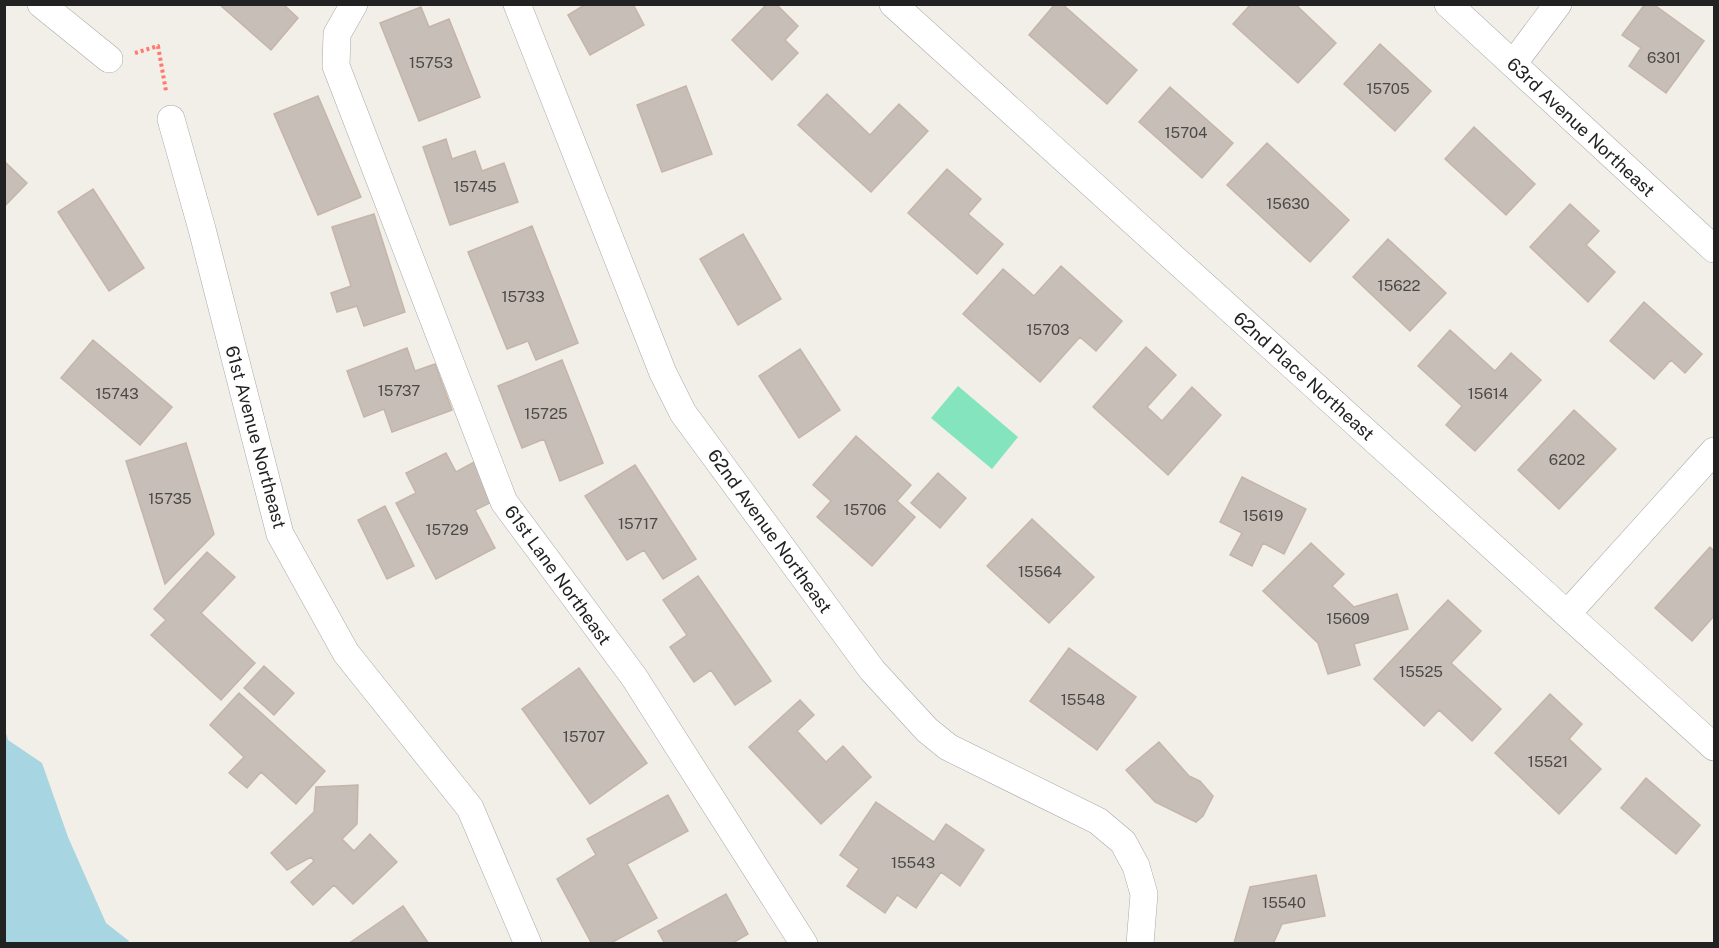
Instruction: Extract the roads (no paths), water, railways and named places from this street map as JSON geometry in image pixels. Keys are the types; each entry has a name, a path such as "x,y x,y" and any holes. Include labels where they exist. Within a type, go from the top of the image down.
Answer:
{"street":[{"path":"41,4 110,59"},
{"name":"61st Lane Northeast","path":"354,4 337,34 336,66 504,502 634,677 804,944"},
{"name":"62nd Avenue Northeast","path":"518,4 663,373 683,413 872,670 927,730 948,747 1098,821 1123,842 1136,866 1144,894 1140,944"},
{"name":"62nd Place Northeast","path":"893,4 1714,747"},
{"name":"63rd Avenue Northeast","path":"1448,4 1714,249"},
{"path":"1513,64 1558,4"},
{"name":"61st Avenue Northeast","path":"171,118 202,229 280,534 346,653 470,808 528,944"},
{"path":"1567,614 1714,451"}],"water":[{"path":"5,730 8,740 42,763 68,837 106,923 129,941 128,943 5,943"}]}
